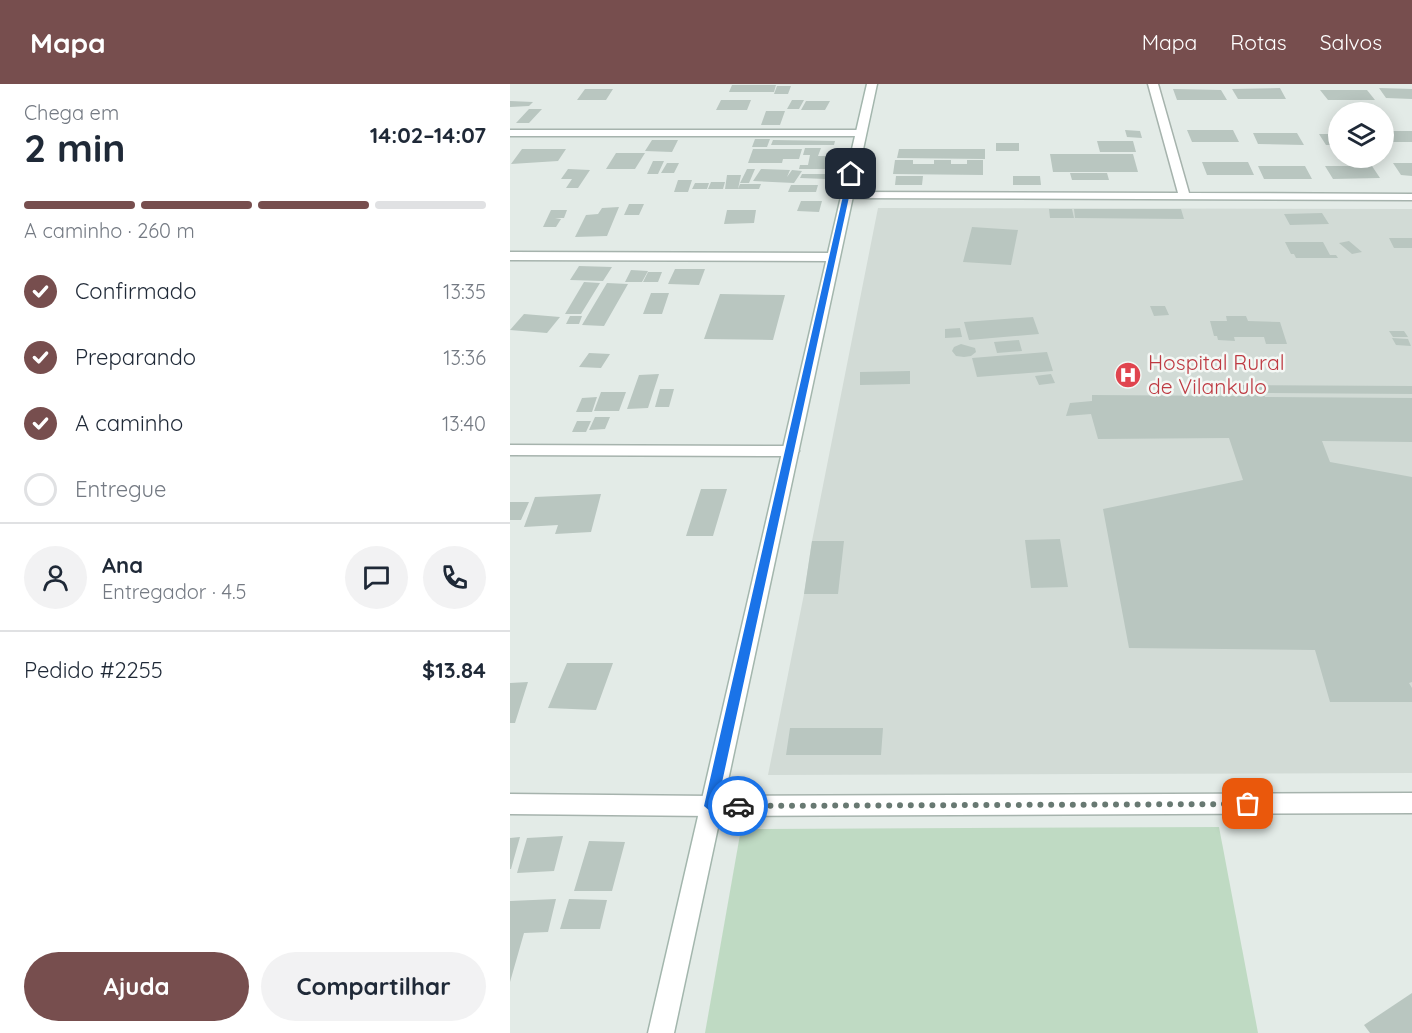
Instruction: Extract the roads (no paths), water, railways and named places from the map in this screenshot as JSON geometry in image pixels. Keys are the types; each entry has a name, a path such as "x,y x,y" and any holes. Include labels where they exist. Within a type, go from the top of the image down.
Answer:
{"street":[{"path":"661,1033 872,84"},
{"path":"1153,84 1185,197"},
{"path":"510,133 860,133"},
{"path":"847,195 1412,197"},
{"path":"510,256 833,257"},
{"path":"510,450 790,451"},
{"path":"510,804 711,806 1412,803"}],"place":[{"name":"Hospital Rural de Vilankulo","path":"1128,375"}]}
